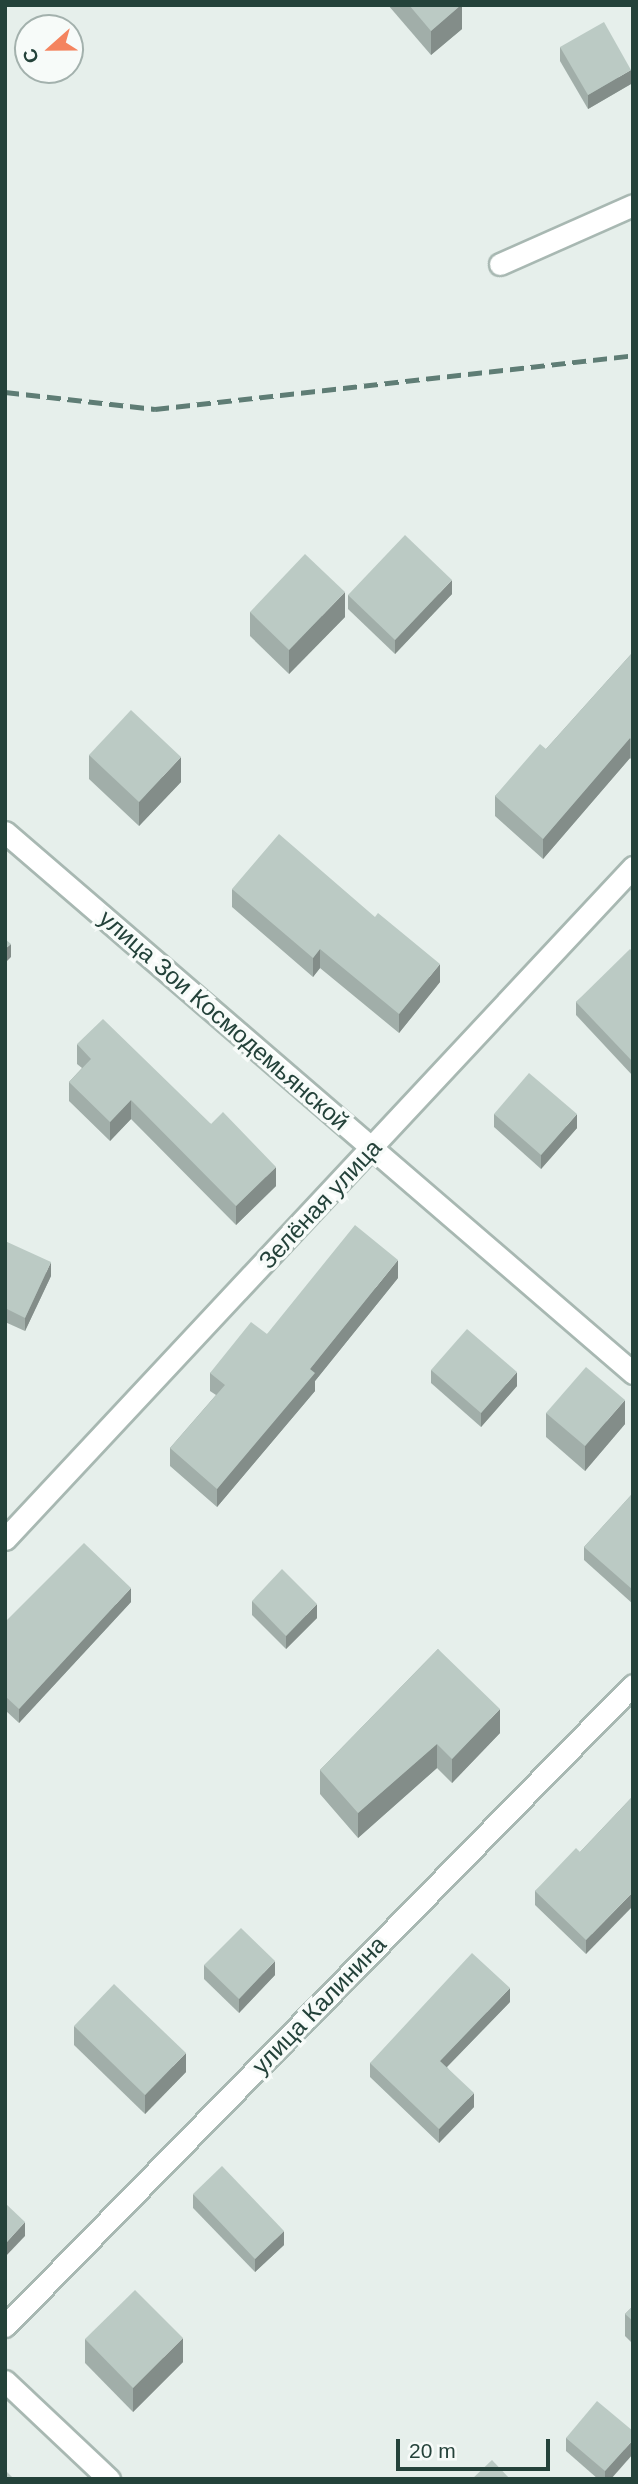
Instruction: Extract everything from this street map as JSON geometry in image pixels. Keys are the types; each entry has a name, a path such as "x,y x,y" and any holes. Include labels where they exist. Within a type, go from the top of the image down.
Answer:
{"street":[{"path":"500,264 633,205"},
{"name":"улица Зои Космодемьянской","path":"5,832 633,1373"},
{"name":"Зелёная улица","path":"5,1539 633,867"},
{"name":"улица Калинина","path":"5,2326 633,1685"},
{"path":"5,2381 109,2479"}],"building":[{"path":"409,5 461,5 431,31"},
{"path":"604,22 631,70 588,95 560,47"},
{"path":"405,535 452,580 395,640 348,595"},
{"path":"305,554 345,592 289,650 250,612"},
{"path":"633,652 633,741 630,738 543,839 495,796 540,744 546,749"},
{"path":"131,710 181,757 139,802 89,755"},
{"path":"279,834 375,917 378,913 440,964 399,1014 320,949 313,958 232,889"},
{"path":"630,949 633,952 633,1062 576,1002"},
{"path":"103,1019 211,1124 223,1112 276,1167 236,1206 131,1100 110,1122 69,1082 91,1059 77,1044"},
{"path":"529,1073 577,1114 541,1155 494,1114"},
{"path":"355,1225 398,1260 310,1369 315,1373 217,1489 170,1448 225,1385 210,1373 251,1322 267,1334"},
{"path":"5,1241 51,1262 25,1318 5,1308"},
{"path":"467,1329 517,1372 481,1413 431,1370"},
{"path":"586,1367 625,1400 585,1446 546,1413"},
{"path":"633,1493 633,1590 584,1547"},
{"path":"84,1543 131,1588 19,1709 5,1696 5,1622"},
{"path":"282,1569 317,1604 286,1636 252,1601"},
{"path":"438,1649 500,1709 452,1759 437,1744 358,1813 320,1770"},
{"path":"633,1796 633,1892 586,1940 535,1891 576,1848 580,1852"},
{"path":"241,1928 275,1961 239,1999 204,1965"},
{"path":"472,1953 510,1988 440,2061 474,2093 439,2129 370,2063"},
{"path":"114,1984 186,2053 145,2095 74,2026"},
{"path":"222,2166 284,2231 255,2259 193,2194"},
{"path":"5,2203 25,2222 5,2244"},
{"path":"135,2290 183,2338 133,2388 85,2339"},
{"path":"633,2306 633,2321 625,2314"},
{"path":"597,2401 633,2431 633,2440 605,2471 566,2438"},
{"path":"492,2460 510,2479 472,2479"},
{"path":"5,2470 14,2479 5,2479"}],"railway":[{"path":"5,392 155,409 633,355"}]}
